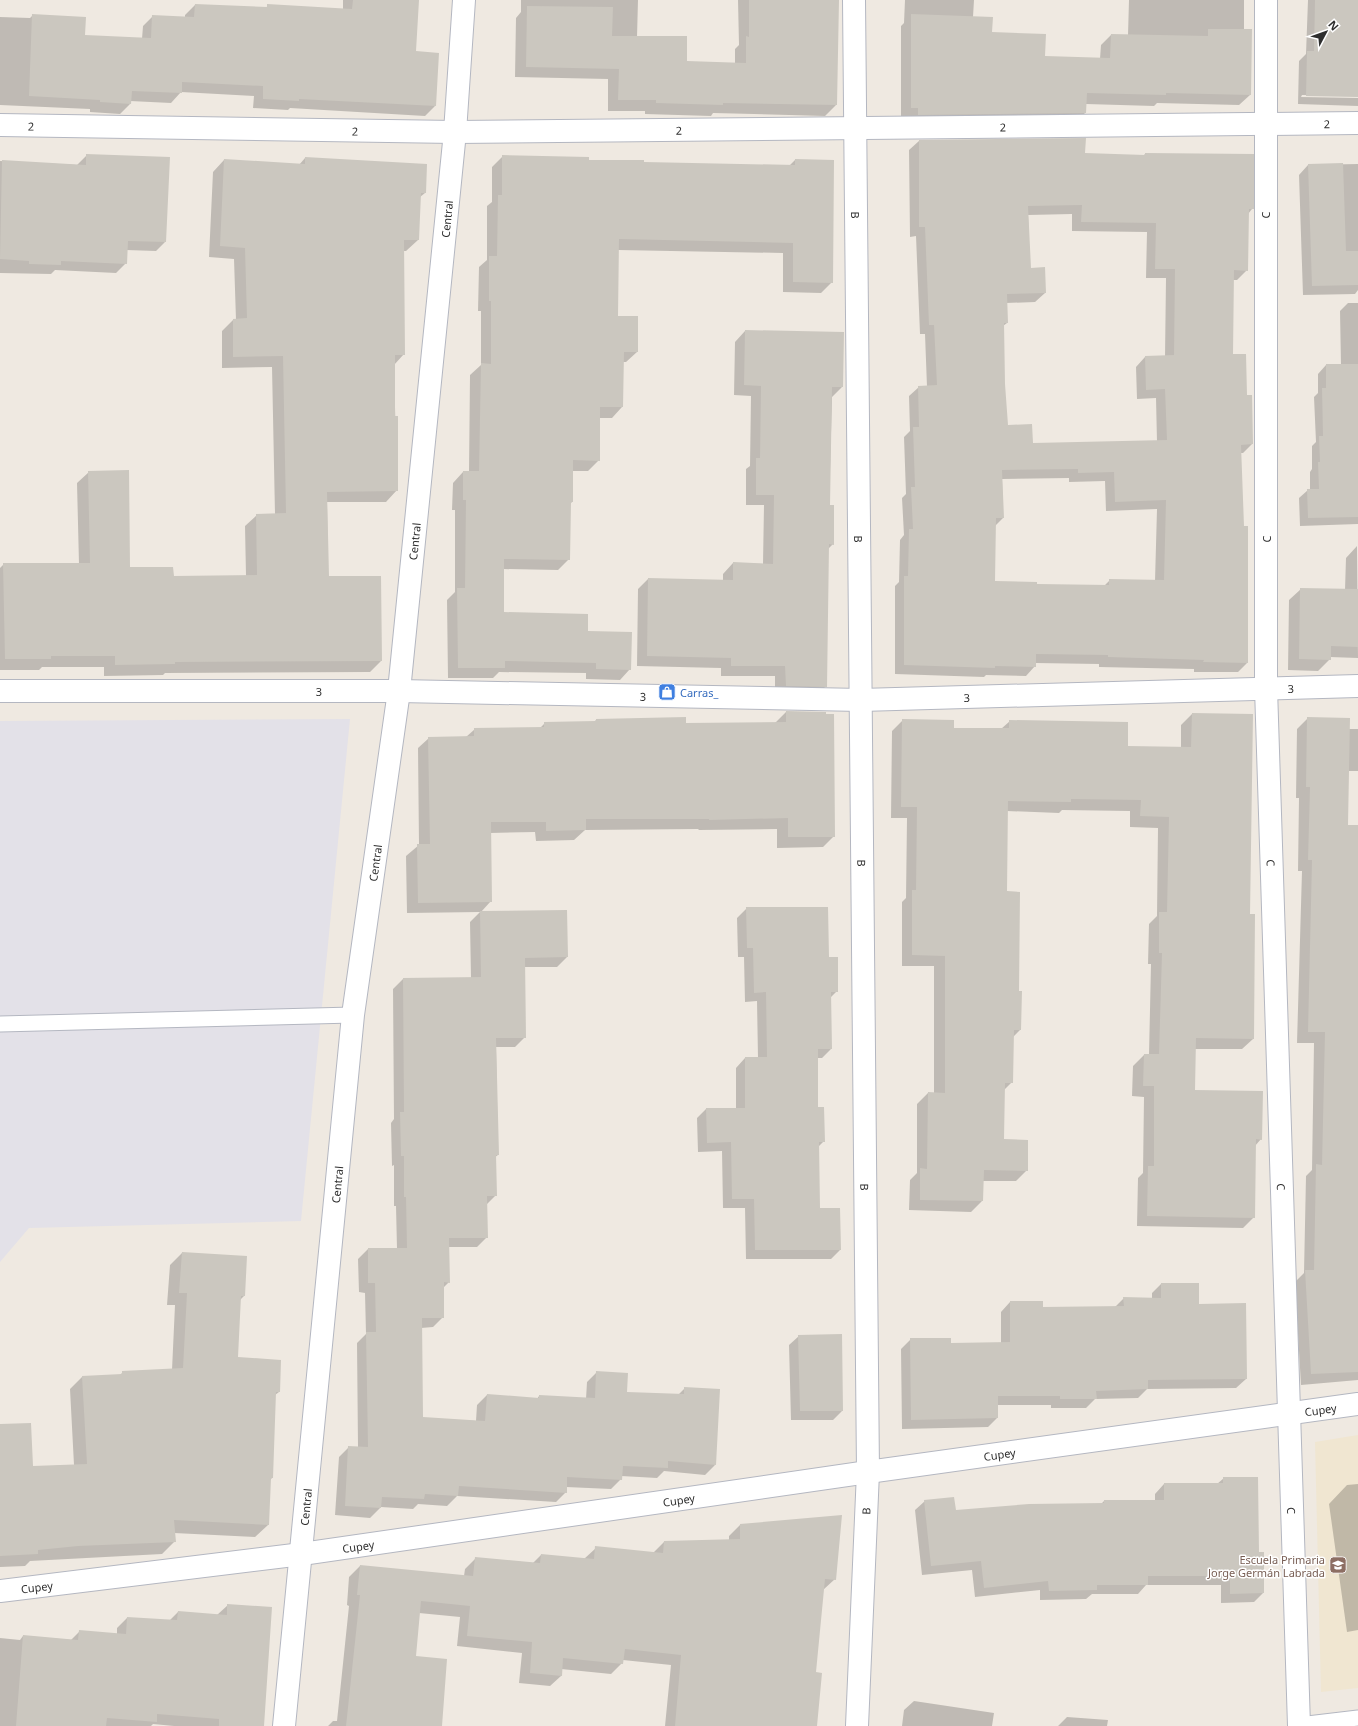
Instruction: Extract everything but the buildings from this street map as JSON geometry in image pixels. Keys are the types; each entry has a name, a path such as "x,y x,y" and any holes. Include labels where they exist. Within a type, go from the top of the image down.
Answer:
{"street":[{"name":"Central","path":"284,1726 302,1554 353,1016 399,691 456,132 464,0"},
{"name":"B","path":"854,0 854,128 868,1472 857,1726"},
{"name":"C","path":"1266,0 1266,688 1299,1726"},
{"name":"2","path":"0,126 456,132 1358,123"},
{"name":"3","path":"0,691 399,691 861,700 1358,686"},
{"name":"Cupey","path":"0,1591 302,1554 868,1472 1358,1404"}],"lane":[{"path":"0,1024 353,1016"},
{"path":"1299,1726 1358,1718"}],"shaded area":[{"path":"350,719 301,1221 29,1228 0,1262 0,721"},
{"name":"Escuela Primaria Jorge Germán Labrada","path":"1358,1435 1358,1688 1321,1692 1315,1442"}],"place":[{"name":"Carras_","path":"667,692"},
{"name":"Escuela Primaria Jorge Germán Labrada","path":"1338,1565"}]}
